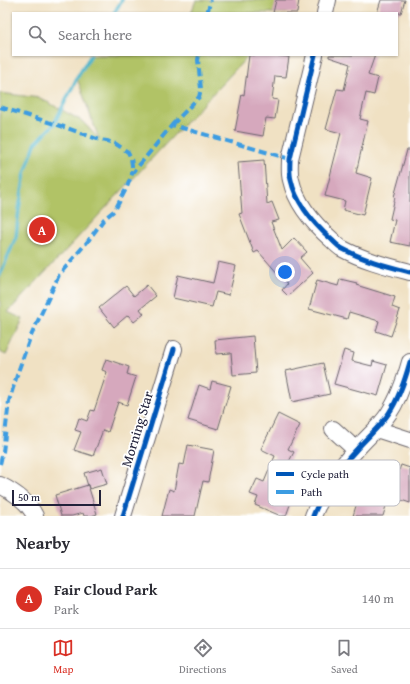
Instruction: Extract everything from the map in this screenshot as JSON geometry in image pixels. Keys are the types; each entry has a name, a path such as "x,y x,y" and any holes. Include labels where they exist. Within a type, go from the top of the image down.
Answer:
{"street":[{"path":"325,12 328,0"},
{"path":"315,56 290,159 291,181 296,194 311,218 339,247 378,263 410,272"},
{"name":"Morning Star","path":"123,516 174,349"},
{"path":"348,460 388,414 404,381 410,362"},
{"path":"333,429 356,450"},
{"path":"376,429 410,440"},
{"path":"0,485 12,491 21,498 28,505 35,516"},
{"path":"313,516 317,506"}],"green space":[{"path":"196,0 300,0 289,12 191,12"},
{"path":"90,56 248,56 8,312 23,319 6,355 0,352 0,93 40,98 82,121 99,139 77,78 87,63"}],"building":[{"path":"276,0 299,0 297,12 273,12"},
{"path":"381,0 405,0 401,13 377,12"},
{"path":"249,56 289,57 286,77 275,76 272,99 278,100 275,119 266,118 263,136 235,131 242,94 244,95"},
{"path":"375,56 368,75 378,78 374,95 366,93 360,119 368,121 356,173 372,178 363,215 343,210 345,201 325,196 341,133 326,129 337,89 344,90 350,64 329,57"},
{"path":"407,150 410,150 410,246 390,242 395,220 390,219 394,197"},
{"path":"264,160 267,204 272,202 279,220 271,222 282,250 294,238 307,252 300,258 313,273 288,296 282,290 287,284 258,251 254,253 239,214 242,213 238,162"},
{"path":"218,262 236,266 229,295 216,292 212,307 173,298 178,275 213,283"},
{"path":"340,279 357,283 356,285 395,297 392,307 400,310 391,336 376,331 379,321 349,312 347,319 309,309 317,280 338,286"},
{"path":"147,285 156,296 140,309 144,314 134,322 128,315 114,327 99,308 126,286 134,296"},
{"path":"253,336 256,373 233,375 231,353 216,354 215,340"},
{"path":"344,350 354,353 352,361 372,366 373,361 387,365 378,396 334,384"},
{"path":"106,359 129,367 127,374 136,377 127,405 118,402 108,432 103,430 93,456 74,450 81,432 75,430 79,418 87,421 91,410 94,411 107,372 102,370"},
{"path":"323,363 330,394 292,402 286,371"},
{"path":"212,381 231,386 218,429 188,420 199,385 210,389"},
{"path":"278,414 300,425 288,449 294,452 290,460 273,460 275,456 261,449"},
{"path":"188,445 214,450 208,482 203,481 195,516 162,516 169,489 174,491 179,464 184,465"},
{"path":"401,465 410,468 410,503 400,500"},
{"path":"102,468 107,484 89,489 84,473"},
{"path":"268,473 268,506 290,506 286,516 281,516 255,505 258,497 250,494 257,479 264,482"},
{"path":"88,485 97,514 84,516 83,513 72,516 61,516 55,495"},
{"path":"356,506 386,506 383,516 353,516"}],"waterway":[{"path":"115,12 122,0"},
{"path":"0,275 16,237 25,173 35,144 54,124 77,78 90,56"}],"marked path":[{"path":"207,12 211,0"},
{"path":"172,125 199,97 201,89 199,56"},
{"path":"0,107 116,144 128,152 131,158 132,174"},
{"path":"0,464 3,452 9,401 18,372 30,338 59,275 88,241 104,219 115,210 132,174 172,125 290,159"}],"cycle path":[{"path":"315,56 290,159 290,177 297,197 313,220 341,248 366,259 410,272"},
{"path":"123,516 174,349"},
{"path":"347,460 382,423 389,413 401,389 410,362"},
{"path":"313,516 317,506"}],"place":[{"name":"Fair Cloud Park","path":"42,230"}]}
